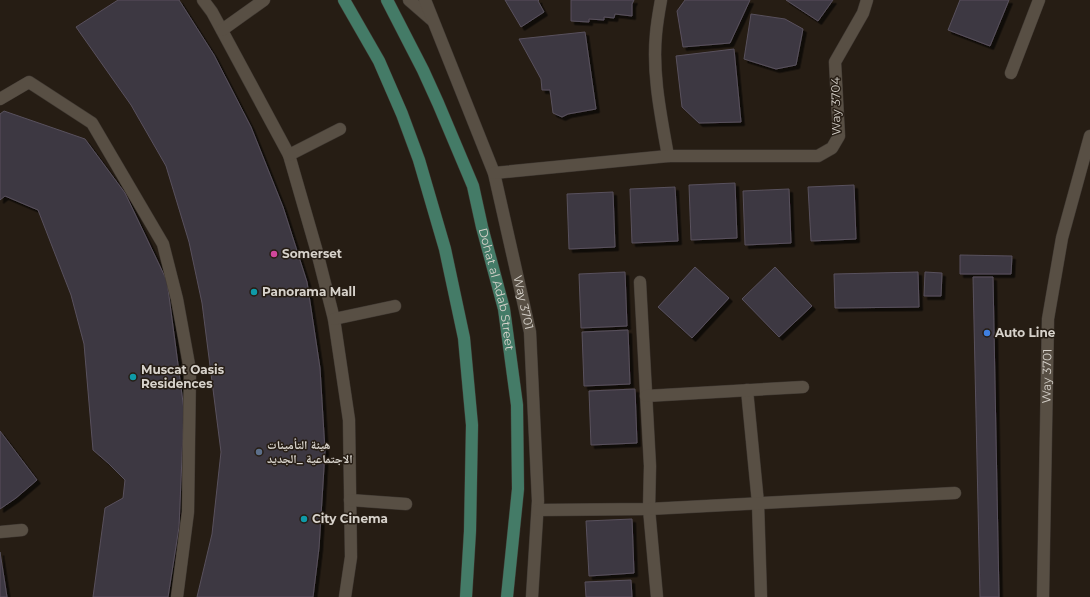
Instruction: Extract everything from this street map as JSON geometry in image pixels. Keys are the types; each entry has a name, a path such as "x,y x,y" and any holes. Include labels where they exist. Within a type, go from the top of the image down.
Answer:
{"main road":[{"path":"344,0 379,62 402,114 419,160 445,249 462,331 472,425 470,531 466,597"},
{"name":"Dohat al Adab Street","path":"387,0 435,96 473,186 482,227 504,309 517,405 518,474 518,489 506,597"}],"street":[{"path":"203,0 222,30 289,155 317,252 334,319 349,420 351,557 345,597"},
{"path":"222,30 264,0"},
{"name":"Way 3701","path":"409,0 434,22"},
{"name":"Way 3701","path":"425,0 494,173 530,332 538,510 532,597"},
{"path":"661,0 656,34 656,67 659,105 668,156"},
{"name":"Way 3704","path":"494,173 668,156 818,156 832,148 839,136 835,62 863,13 867,0"},
{"path":"1011,73 1039,0"},
{"path":"0,99 29,82 92,123 163,244 177,299 190,370 188,512 178,597"},
{"path":"289,155 340,129"},
{"name":"Way 3701","path":"1043,597 1048,319 1062,238 1090,136"},
{"path":"640,282 650,466 649,508 657,597"},
{"path":"334,319 395,306"},
{"path":"646,396 802,387"},
{"path":"747,390 758,503 762,597"},
{"path":"538,510 649,508 954,493"},
{"path":"350,500 406,504"},
{"path":"0,532 22,530"}],"building":[{"name":"Panorama Mall","path":"118,0 179,0 214,55 251,127 283,207 307,282 320,368 325,451 319,548 313,597 197,597 212,534 221,452 202,303 189,242 166,166 131,105 76,27"},
{"path":"505,0 539,0 538,1 544,12 521,27"},
{"path":"571,0 634,0 632,4 632,16 615,14 614,18 604,17 604,20 589,19 589,22 571,21"},
{"path":"685,0 750,0 730,43 683,47 677,11"},
{"path":"786,0 833,0 818,21"},
{"path":"960,0 1009,0 990,46 948,30"},
{"path":"751,14 785,19 803,29 796,65 776,69 744,59"},
{"path":"585,32 596,109 568,114 562,117 553,113 550,90 542,90 541,79 519,39"},
{"path":"734,49 741,122 699,123 682,107 676,56"},
{"name":"Muscat Oasis Residences","path":"4,111 85,139 125,193 167,281 184,410 179,527 168,597 93,597 105,508 123,498 125,480 93,450 84,344 71,295 38,210 5,196 0,200 0,114"},
{"path":"735,183 737,238 691,240 689,185"},
{"path":"854,185 856,239 811,241 808,187"},
{"path":"675,187 678,241 632,243 630,189"},
{"path":"789,189 791,243 745,245 743,191"},
{"path":"613,192 615,247 569,249 567,194"},
{"path":"960,255 1012,256 1011,274 960,274"},
{"path":"695,267 729,298 692,338 658,307"},
{"path":"775,267 812,306 779,337 742,299"},
{"path":"625,272 627,326 581,328 579,274"},
{"path":"918,272 919,307 835,308 834,274"},
{"path":"925,272 942,273 941,296 924,296"},
{"path":"973,277 993,277 999,597 980,597"},
{"path":"628,330 630,384 584,386 582,332"},
{"path":"635,389 637,443 591,445 589,391"},
{"path":"0,431 37,480 16,498 0,509"},
{"path":"632,519 634,573 589,576 586,521"},
{"path":"0,552 7,597 0,597"},
{"path":"631,580 632,597 586,597 585,582"}],"place":[{"name":"Somerset","path":"274,254"},
{"name":"Panorama Mall","path":"254,292"},
{"name":"Auto Line","path":"987,333"},
{"name":"Muscat Oasis Residences","path":"133,377"},
{"name":"هيئة التأمينات الاجتماعية _الجديد","path":"259,452"},
{"name":"City Cinema","path":"304,519"}]}
